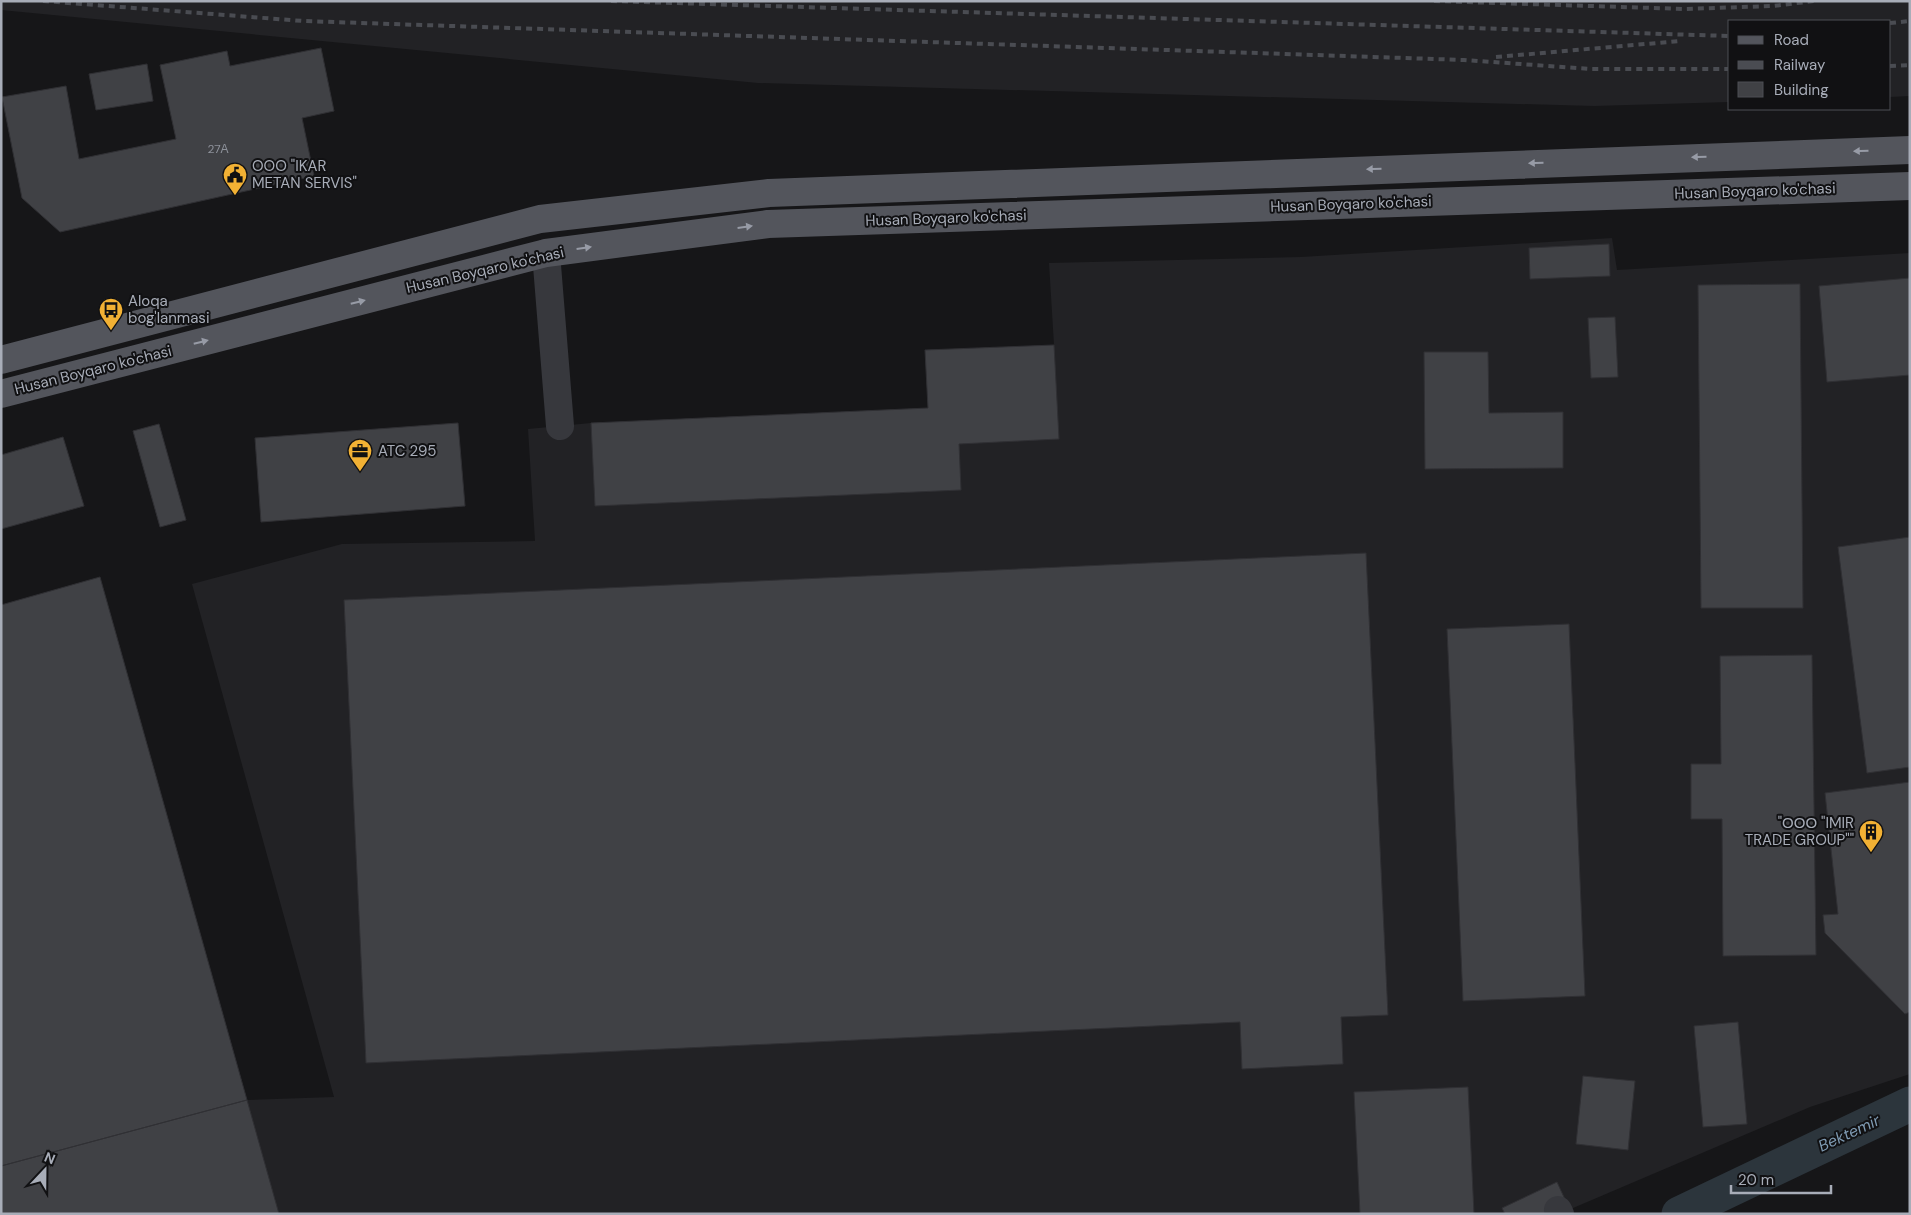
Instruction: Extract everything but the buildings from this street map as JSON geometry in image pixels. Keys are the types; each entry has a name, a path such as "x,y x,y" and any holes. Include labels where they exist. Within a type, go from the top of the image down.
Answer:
{"main road":[{"path":"1,360 540,220 769,193 1910,150"},
{"name":"Husan Boyqaro ko'chasi","path":"1,394 546,253 768,224 1910,186"},
{"path":"540,220 546,253"}],"lane":[{"path":"546,253 560,426"}],"shaded area":[{"path":"1,1 1910,1 1910,96 1891,97 1891,20 1728,20 1728,102 1594,106 758,83 1,10"},
{"path":"1612,238 1617,270 1910,253 1910,1074 1810,1107 1559,1214 1,1214 247,1100 334,1097 192,584 342,544 535,541 528,429 591,423 928,408 925,350 1054,345 1049,263 1301,257"}],"waterway":[{"name":"Bektemir","path":"1679,1214 1910,1104"}],"railway":[{"path":"43,1 303,21 1464,60 1591,69 1728,69"},
{"path":"611,1 1728,36"},
{"path":"1434,1 1685,9 1773,6 1814,1"},
{"path":"1891,23 1910,21"},
{"path":"1496,57 1680,41"},
{"path":"1891,66 1910,65"}],"place":[{"name":"OOO \"IKAR METAN SERVIS\"","path":"235,196"},
{"name":"Aloqa bog'lanmasi","path":"111,331"},
{"name":"ATC 295","path":"360,472"},
{"name":"\"ООО \"IMIR TRADE GROUP\"\"","path":"1871,853"}]}
